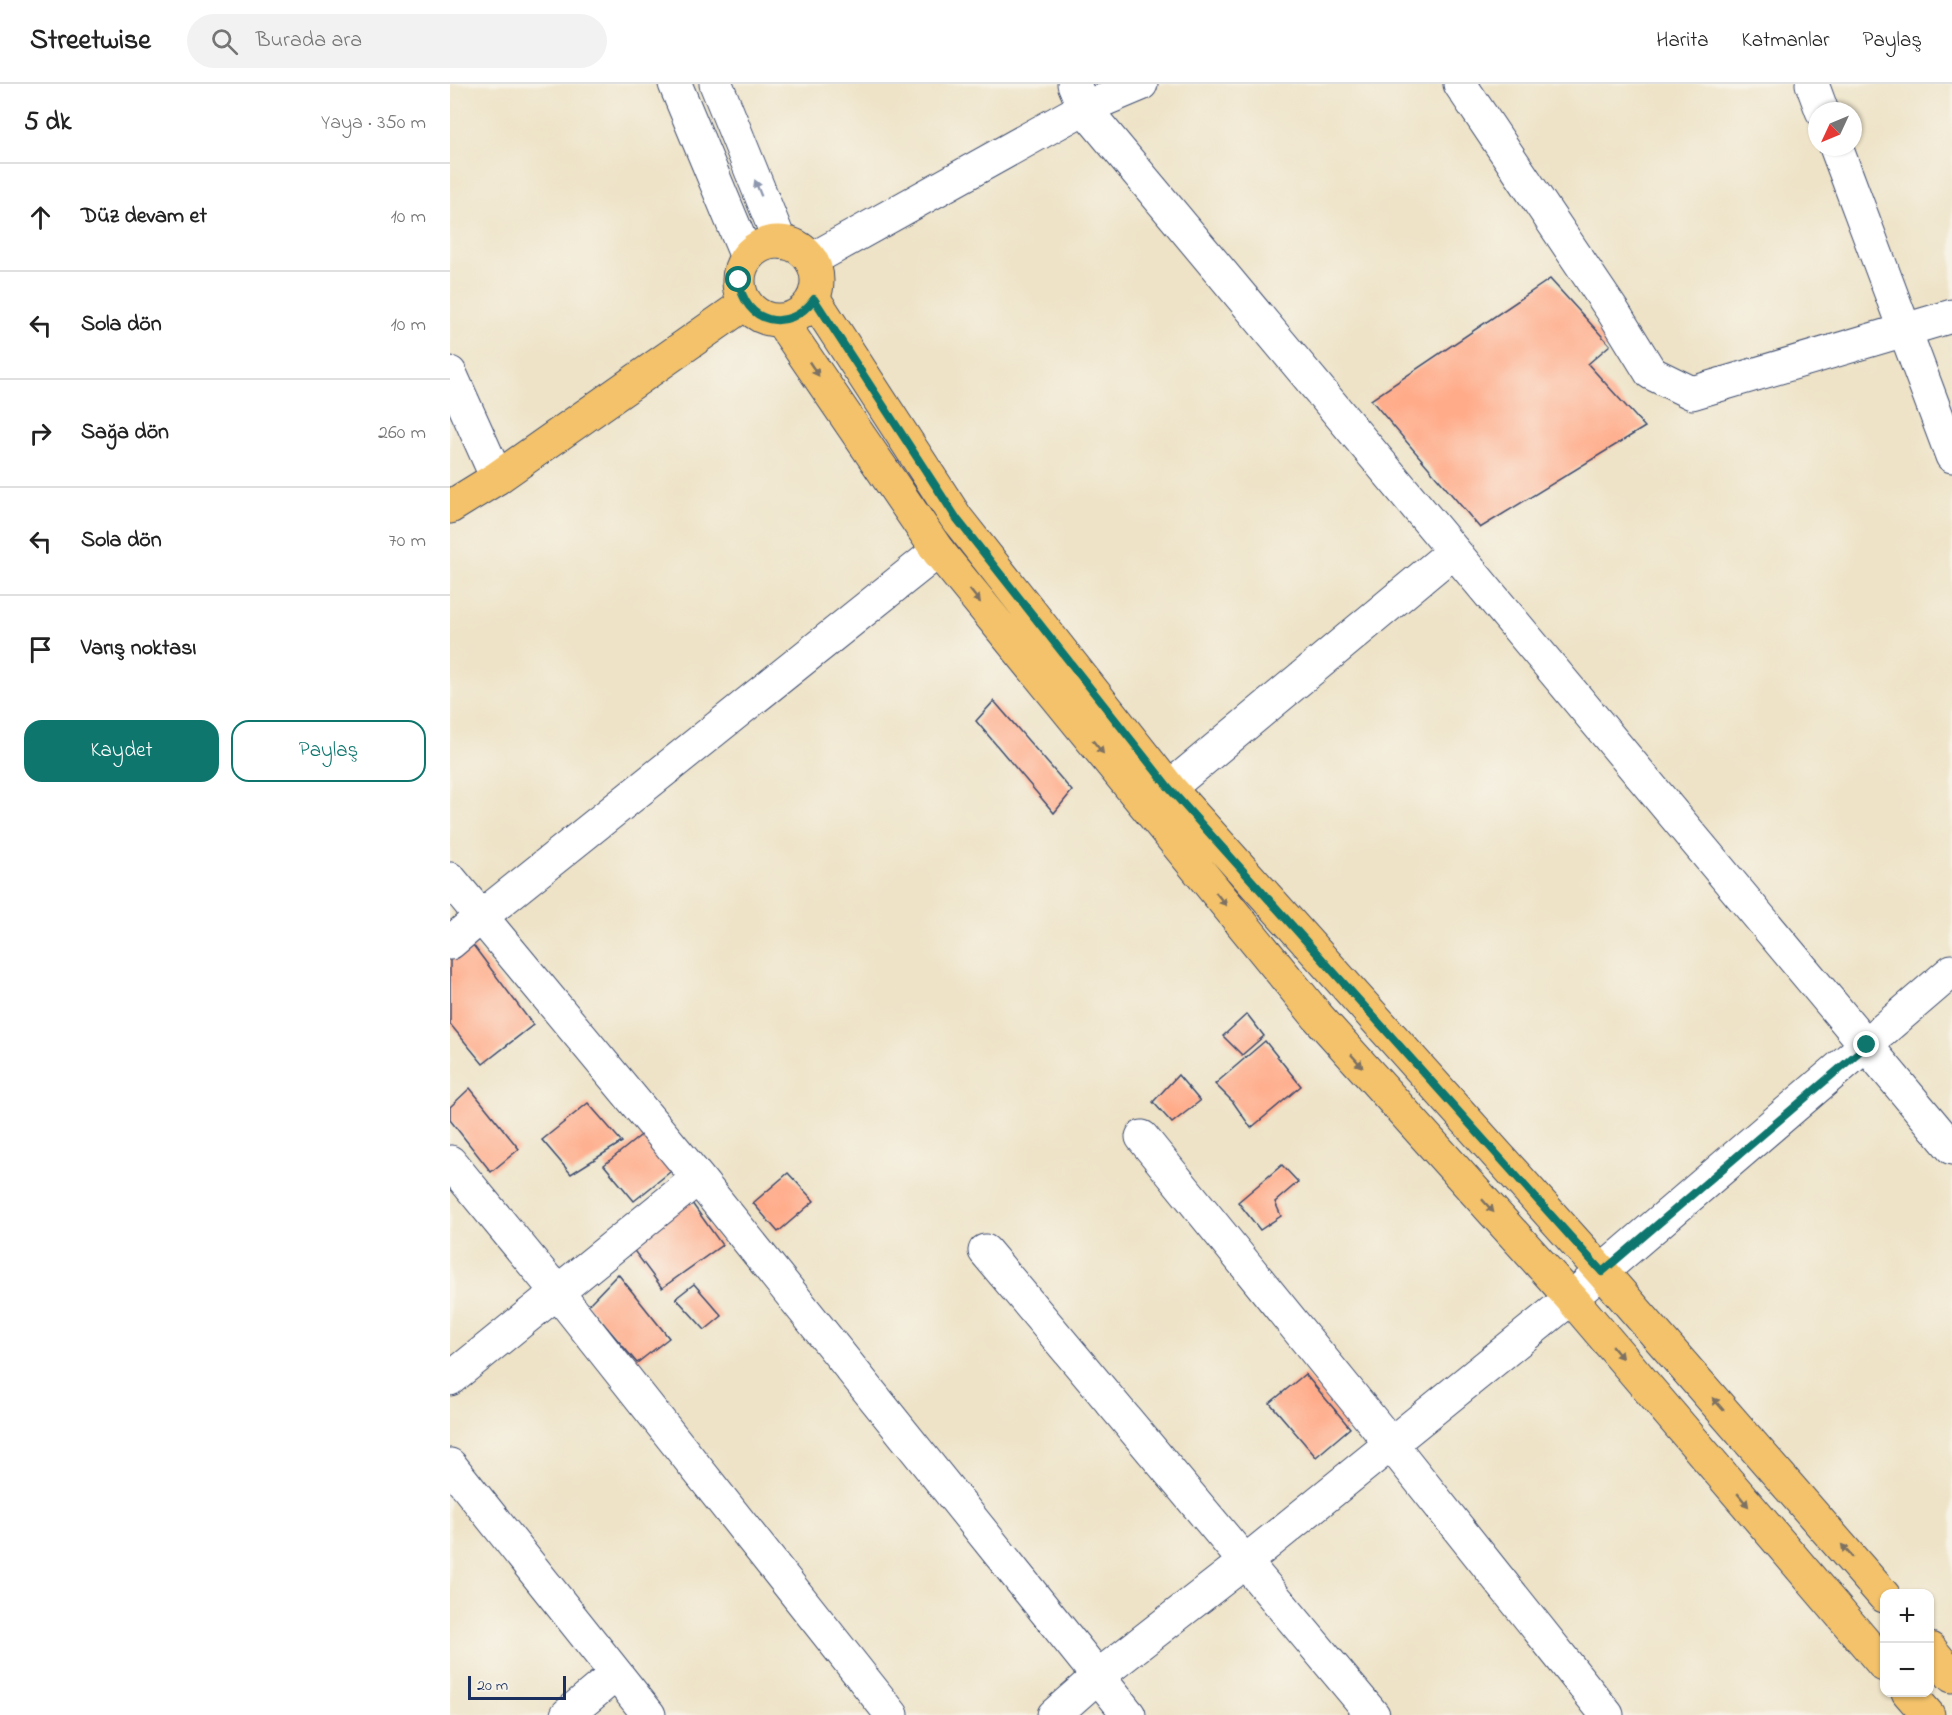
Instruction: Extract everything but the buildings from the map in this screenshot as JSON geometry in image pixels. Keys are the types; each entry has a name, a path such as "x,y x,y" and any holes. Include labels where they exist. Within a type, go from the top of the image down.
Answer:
{"main road":[{"path":"780,242 792,244 803,251 817,272 814,299 806,310 795,317 781,321 768,319 755,313 746,303 739,280 747,257 756,249 780,242"},
{"path":"814,299 957,519 1169,788 1602,1272 1880,1591"},
{"path":"450,507 497,478 746,303"},
{"path":"781,321 938,551 1318,1017 1571,1298 1880,1660"},
{"path":"1934,1655 1952,1676"},
{"path":"1912,1697 1928,1715"}],"street":[{"path":"675,84 747,257"},
{"path":"716,84 780,242"},
{"path":"811,260 1079,96 1141,84"},
{"path":"1460,84 1614,313 1651,373 1692,393 1952,316"},
{"path":"1812,84 1819,102"},
{"path":"1079,96 1454,551 1952,1148"},
{"path":"1839,156 1952,456"},
{"path":"450,373 497,478"},
{"path":"450,944 938,551"},
{"path":"1169,788 1454,551"},
{"path":"450,879 698,1178 1129,1715"},
{"path":"1054,1715 1098,1677 1246,1562 1571,1298 1952,971"},
{"path":"1142,1137 1607,1715"},
{"path":"450,1162 557,1292 892,1715"},
{"path":"450,1379 698,1178"},
{"path":"985,1251 1373,1715"},
{"path":"450,1465 649,1715"},
{"path":"567,1715 616,1674"}],"route":[{"path":"739,280 746,303 755,313 768,319 781,321 795,317 806,310 814,299 957,519 1169,788 1602,1272 1867,1045"}]}
